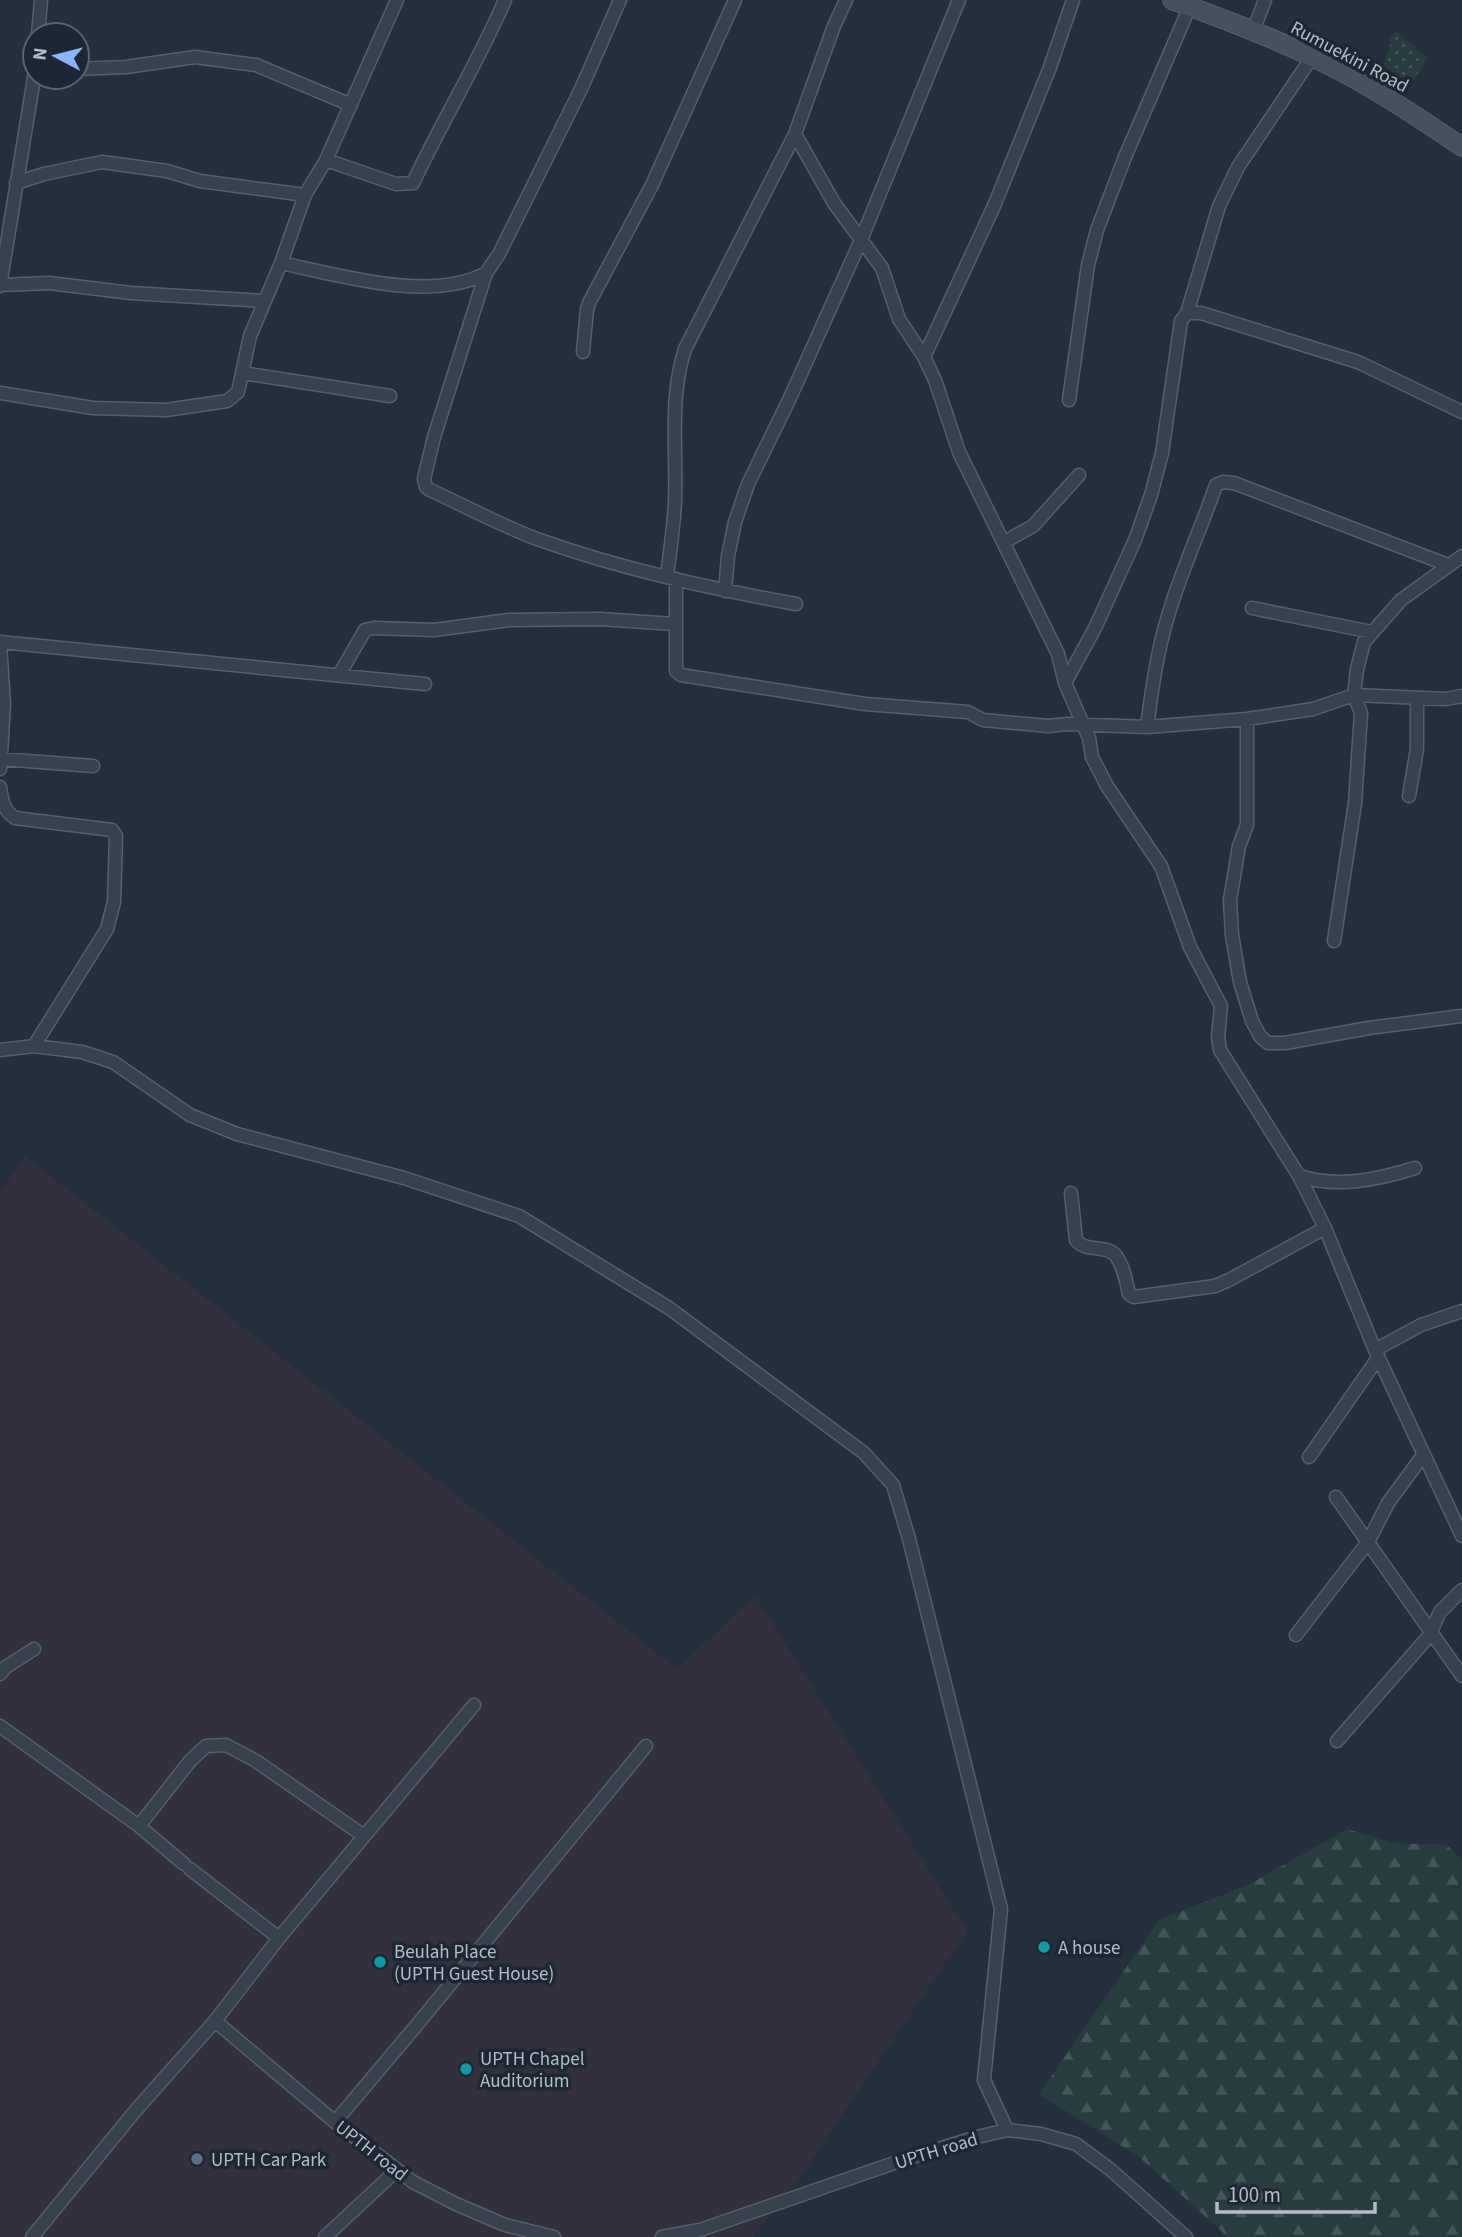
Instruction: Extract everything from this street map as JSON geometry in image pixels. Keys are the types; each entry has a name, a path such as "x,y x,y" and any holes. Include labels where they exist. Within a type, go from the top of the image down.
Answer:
{"street":[{"path":"39,21 41,0"},
{"path":"0,393 93,408 166,410 226,401 238,391 250,336 281,263 305,195 326,160 397,0"},
{"path":"326,160 396,184 413,183 505,0"},
{"path":"620,0 581,89 499,254 486,274 434,437 424,479 426,487 534,538 626,567 725,591 796,604"},
{"path":"583,352 590,302 652,185 735,0"},
{"path":"846,0 795,134 685,349 681,362 674,428 672,578 676,671 681,676 864,704 968,712 983,720 1048,726 1147,727 1247,719 1313,709 1354,695 1446,699 1462,696"},
{"path":"725,591 734,522 748,484 861,240 959,0"},
{"path":"924,357 994,206 1049,70 1073,0"},
{"name":"Rumuekini Road","path":"1172,0 1253,31 1344,73 1403,107 1462,147"},
{"path":"1253,31 1265,0"},
{"path":"1069,400 1088,265 1097,230 1125,157 1190,6"},
{"path":"91,68 125,67 195,57 256,65 351,105"},
{"path":"1065,682 1095,628 1135,540 1151,495 1162,453 1181,321 1187,313 1219,206 1238,167 1312,57"},
{"path":"32,91 0,285 49,284 131,293 264,301"},
{"path":"795,134 834,203 882,268 899,318 935,380 959,452 1058,654 1065,682 1089,738 1092,757 1107,786 1161,866 1189,947 1221,1006 1218,1037 1220,1051 1299,1176 1325,1228 1376,1354 1462,1536"},
{"path":"16,183 44,174 102,162 166,170 210,183 305,195"},
{"path":"281,263 393,285 429,287 472,281 486,274"},
{"path":"1187,313 1201,313 1358,362 1462,412"},
{"path":"243,373 390,396"},
{"path":"1004,542 1033,526 1079,475"},
{"path":"1147,727 1156,663 1167,617 1185,562 1216,485 1223,482 1234,483 1448,565"},
{"path":"1334,941 1355,803 1361,713 1354,695 1364,642 1401,600 1462,556"},
{"path":"1252,608 1372,632"},
{"path":"339,675 365,630 373,628 434,630 509,620 600,619 675,624"},
{"path":"0,769 4,704 0,643 425,684"},
{"path":"1409,796 1417,749 1417,698"},
{"path":"1247,719 1247,825 1239,846 1230,900 1240,982 1259,1036 1268,1043 1285,1043 1369,1028 1462,1016"},
{"path":"0,759 93,766"},
{"path":"0,787 6,810 16,818 112,830 117,836 114,902 107,929 34,1046"},
{"path":"1,1046 34,1046 82,1052 113,1062 190,1115 237,1134 404,1178 519,1216 669,1308 864,1453 892,1485 909,1539 1001,1909 985,2080 1007,2130"},
{"path":"1299,1176 1315,1181 1368,1180 1415,1168"},
{"path":"1071,1193 1076,1240 1084,1247 1112,1252 1124,1273 1129,1294 1134,1297 1215,1286 1325,1228"},
{"path":"1309,1457 1376,1354 1426,1323 1462,1311"},
{"path":"1296,1635 1367,1542 1388,1503 1424,1454"},
{"path":"1336,1497 1462,1676"},
{"path":"1337,1741 1429,1636 1440,1612 1462,1590"},
{"path":"0,1674 34,1649"},
{"path":"32,2237 136,2110 215,2021 279,1938 474,1705"},
{"path":"0,1726 139,1826 279,1938"},
{"path":"139,1826 190,1761 206,1746 226,1745 256,1760 364,1836"},
{"path":"335,2122 646,1746"},
{"name":"UPTH road","path":"215,2021 335,2122 413,2182 505,2225 554,2237"},
{"name":"UPTH road","path":"662,2237 700,2230 903,2160 1007,2130 1041,2134 1076,2144 1111,2170 1186,2237"},
{"path":"325,2237 397,2170"}],"shaded area":[{"path":"25,1156 677,1669 755,1596 967,1931 800,2177 753,2237 0,2237 0,1193"}],"green space":[{"path":"1396,31 1428,58 1411,84 1383,66 1391,42 1389,39"},
{"path":"1347,1829 1393,1843 1447,1845 1462,1860 1462,2237 1228,2237 1138,2156 1039,2094 1159,1920 1248,1885"}],"place":[{"name":"A house","path":"1044,1947"},
{"name":"Beulah Place (UPTH Guest House)","path":"380,1962"},
{"name":"UPTH Chapel Auditorium","path":"466,2069"},
{"name":"UPTH Car Park","path":"197,2159"}]}
